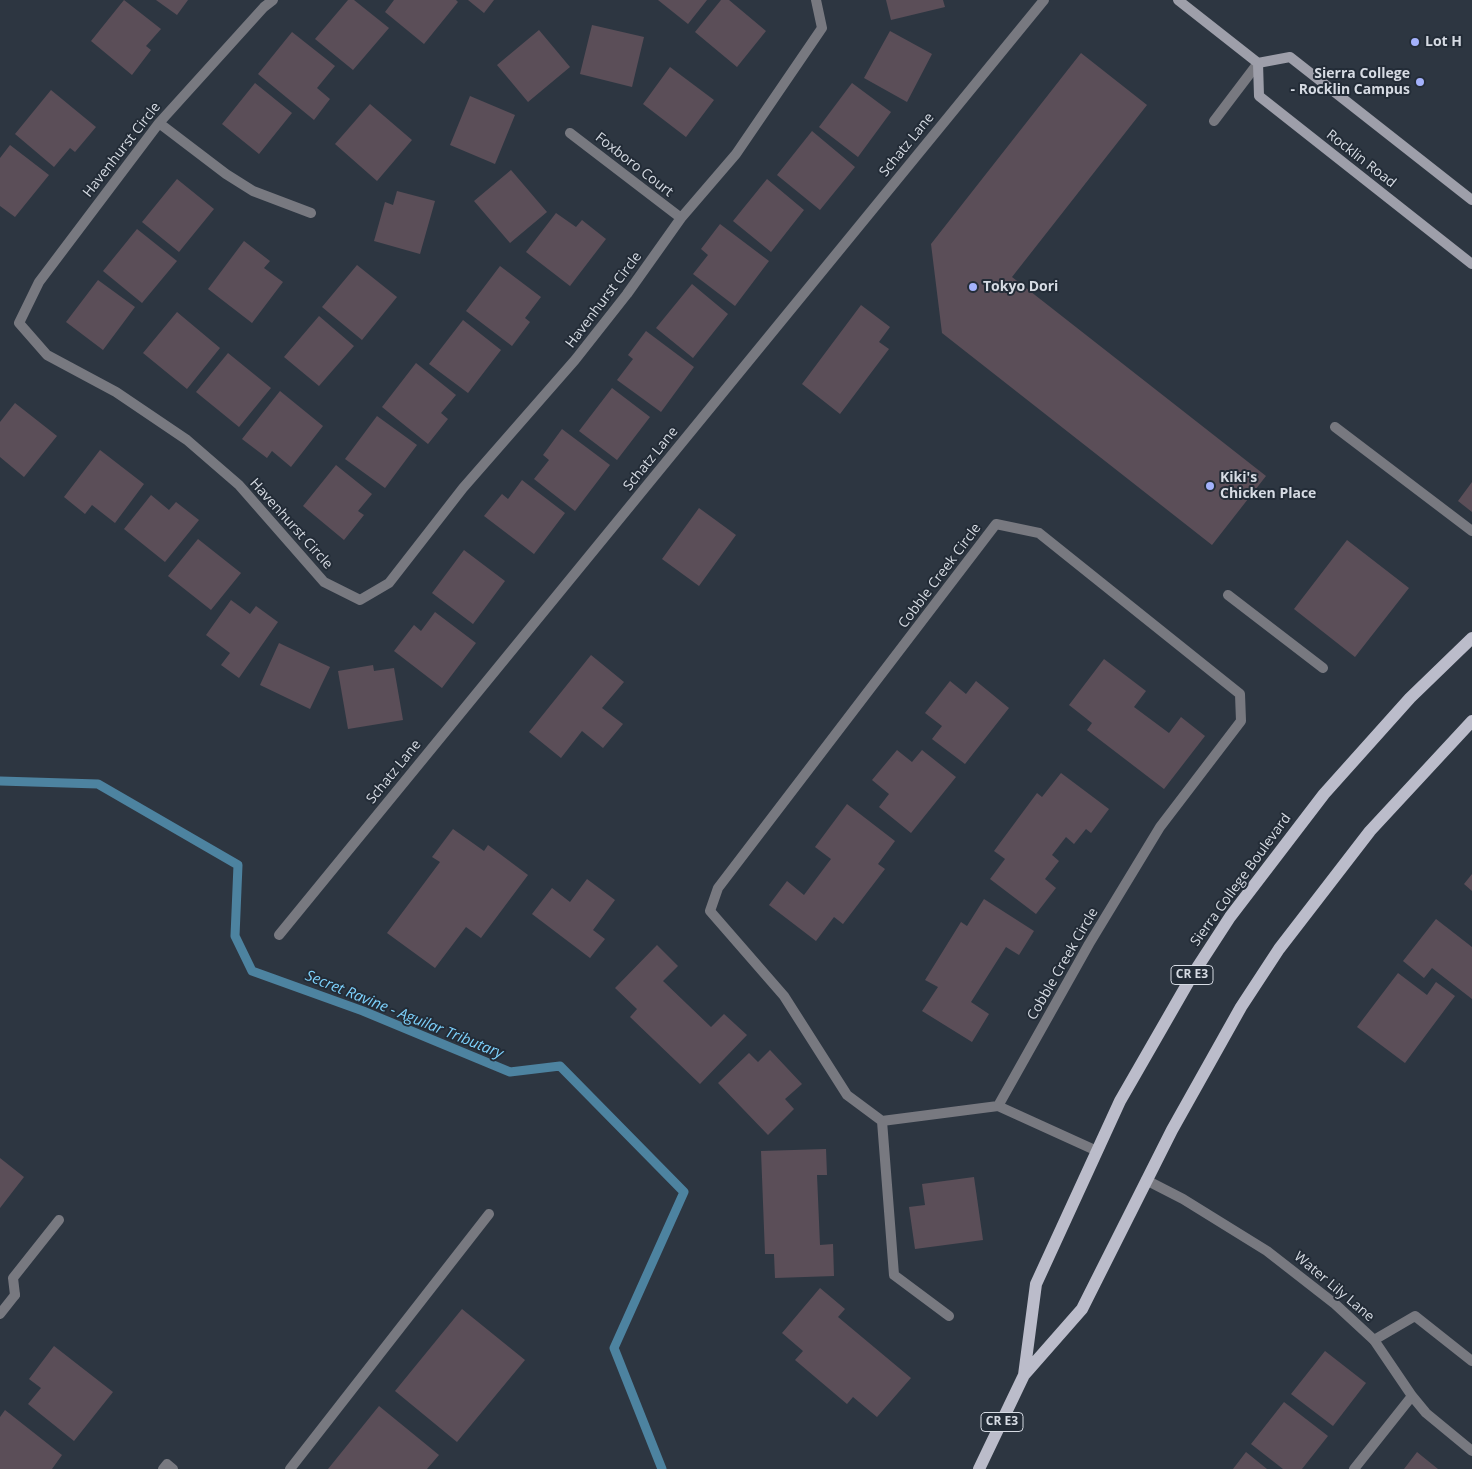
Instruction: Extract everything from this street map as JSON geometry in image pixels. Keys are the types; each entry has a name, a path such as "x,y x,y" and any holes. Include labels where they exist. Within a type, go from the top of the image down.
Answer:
{"main road":[{"path":"1178,0 1258,63 1290,57 1472,200"},
{"name":"Rocklin Road","path":"1258,63 1259,96 1472,264"},
{"name":"Sierra College Boulevard","path":"1024,1375 1036,1284 1120,1101 1151,1044 1230,917 1296,830 1363,749 1410,698 1472,638"},
{"name":"Sierra College Boulevard","path":"979,1469 1024,1375 1082,1310 1146,1180 1202,1074 1241,1007 1279,949 1370,831 1472,721"}],"street":[{"name":"Havenhurst Circle","path":"273,0 264,7 159,123 39,282 19,324 47,355 116,392 187,440 239,485 324,582 360,600 389,582 463,488 575,360 627,294 681,218 736,154 822,28 816,0"},
{"name":"Schatz Lane","path":"279,935 1044,0"},
{"path":"1214,121 1258,63"},
{"path":"159,123 226,174 253,190 311,214"},
{"name":"Foxboro Court","path":"570,133 681,218"},
{"path":"1335,426 1472,531"},
{"name":"Cobble Creek Circle","path":"882,1121 847,1095 784,996 710,911 718,888 996,524 1039,533 1240,694 1241,721 1160,827 1089,944 998,1106"},
{"path":"1228,594 1323,668"},
{"path":"949,1316 894,1276 882,1121 998,1106 1097,1151"},
{"name":"Water Lily Lane","path":"1146,1180 1189,1202 1267,1251 1335,1304 1374,1340 1412,1396 1442,1428 1472,1451"},
{"path":"290,1469 489,1214"},
{"path":"0,1314 15,1295 13,1278 59,1220"},
{"path":"1374,1340 1416,1316 1472,1361"},
{"path":"1354,1469 1412,1396"},
{"path":"163,1469 167,1464 173,1469"}],"building":[{"path":"124,0 161,29 146,46 151,50 132,75 91,41"},
{"path":"156,0 188,0 177,15"},
{"path":"348,0 354,0 389,28 353,70 315,39"},
{"path":"394,0 456,0 458,2 424,44 385,12"},
{"path":"468,0 494,0 484,13"},
{"path":"658,0 707,0 688,24"},
{"path":"721,0 729,0 766,31 737,67 695,32"},
{"path":"886,0 943,0 945,7 891,20"},
{"path":"592,25 644,37 632,87 580,74"},
{"path":"539,30 570,67 528,102 497,65"},
{"path":"890,31 932,54 907,102 864,78"},
{"path":"292,32 335,66 317,88 330,99 314,120 258,74"},
{"path":"1081,53 1147,105 1012,277 1266,476 1212,545 942,333 931,244"},
{"path":"670,67 714,100 686,137 643,104"},
{"path":"255,83 292,113 259,154 222,124"},
{"path":"852,83 891,112 858,157 819,127"},
{"path":"51,90 96,127 75,152 70,148 54,167 15,134"},
{"path":"470,96 515,115 495,164 450,145"},
{"path":"370,104 412,140 377,181 335,144"},
{"path":"812,131 855,167 820,210 777,175"},
{"path":"10,145 49,175 15,217 0,206 0,158"},
{"path":"511,170 547,212 510,243 474,201"},
{"path":"177,179 214,209 179,252 142,222"},
{"path":"767,179 804,210 771,252 733,221"},
{"path":"397,191 435,201 420,254 374,241 385,202 393,205"},
{"path":"556,213 576,227 582,220 606,239 570,286 526,252"},
{"path":"720,224 769,261 735,306 693,274 708,255 701,249"},
{"path":"137,229 177,261 142,303 103,271"},
{"path":"244,241 270,261 264,268 283,282 252,323 208,289"},
{"path":"357,265 397,297 362,340 322,307"},
{"path":"500,266 541,297 525,318 530,322 512,346 466,311"},
{"path":"98,280 135,307 103,350 66,322"},
{"path":"692,284 728,314 693,358 656,328"},
{"path":"861,305 890,327 879,342 889,349 840,414 802,384"},
{"path":"177,312 220,348 187,389 143,353"},
{"path":"319,316 354,346 319,386 284,357"},
{"path":"463,320 501,350 468,393 429,364"},
{"path":"646,331 694,367 661,412 617,380 633,359 628,355"},
{"path":"228,353 271,388 239,427 196,392"},
{"path":"416,363 456,395 441,413 448,419 428,444 382,407"},
{"path":"612,388 650,417 617,460 579,431"},
{"path":"280,391 323,426 291,467 272,451 267,458 242,439"},
{"path":"15,403 57,436 24,477 0,457 0,422"},
{"path":"377,416 417,445 385,488 345,459"},
{"path":"562,429 610,465 575,511 534,479 549,460 543,455"},
{"path":"100,450 144,484 115,523 92,505 85,514 64,497"},
{"path":"336,465 372,494 358,511 364,515 344,540 303,506"},
{"path":"522,480 565,513 534,554 484,516 502,494 508,499"},
{"path":"1472,482 1472,512 1458,501"},
{"path":"151,495 169,510 176,502 199,520 165,562 124,529"},
{"path":"699,508 736,535 699,586 662,559"},
{"path":"198,539 241,573 211,610 168,576"},
{"path":"1347,540 1409,588 1355,657 1294,609"},
{"path":"464,550 505,581 473,624 432,593"},
{"path":"231,600 250,614 256,606 278,622 239,678 221,665 230,653 206,635"},
{"path":"435,612 476,643 442,688 394,651 414,625 421,631"},
{"path":"279,643 330,667 310,709 260,685"},
{"path":"591,655 624,682 602,708 623,724 603,748 582,731 561,758 529,732"},
{"path":"1104,659 1146,691 1134,707 1169,733 1181,717 1205,736 1164,789 1087,730 1092,723 1069,705"},
{"path":"373,665 374,671 394,668 403,720 348,729 338,671"},
{"path":"950,681 966,694 976,681 1009,708 965,764 932,739 942,726 925,713"},
{"path":"897,750 912,762 922,750 956,777 911,833 879,807 889,794 872,780"},
{"path":"1061,773 1109,809 1091,833 1086,829 1074,844 1066,837 1052,855 1059,861 1045,879 1056,888 1036,914 990,879 1005,859 994,851 1037,793 1042,797"},
{"path":"847,804 895,841 878,864 885,869 843,924 834,917 816,941 769,905 787,881 804,895 831,859 815,847"},
{"path":"453,829 484,851 488,845 528,875 481,938 466,927 435,968 387,933 440,862 432,857"},
{"path":"1472,874 1472,891 1464,884"},
{"path":"587,879 615,900 593,930 605,939 590,958 532,914 552,888 570,902"},
{"path":"984,899 1034,931 1019,955 1006,947 971,1002 989,1014 972,1042 922,1011 938,987 925,980 961,922 967,926"},
{"path":"1436,919 1472,947 1472,999 1432,968 1424,978 1403,961"},
{"path":"657,945 678,966 663,981 711,1027 724,1014 747,1035 700,1084 630,1017 637,1009 615,988"},
{"path":"1398,973 1427,995 1436,982 1455,996 1405,1063 1357,1027"},
{"path":"770,1050 802,1084 785,1099 794,1109 768,1135 718,1083 749,1053 758,1062"},
{"path":"826,1149 827,1175 817,1175 820,1245 833,1244 834,1276 775,1278 774,1254 765,1254 761,1151"},
{"path":"0,1158 24,1177 0,1208"},
{"path":"974,1177 983,1240 915,1249 909,1207 925,1205 922,1184"},
{"path":"820,1288 845,1309 838,1317 911,1378 877,1417 853,1397 847,1404 795,1360 803,1351 782,1333"},
{"path":"462,1309 525,1360 457,1442 395,1391"},
{"path":"54,1346 113,1392 74,1441 28,1404 41,1388 29,1379"},
{"path":"1325,1351 1366,1383 1333,1426 1291,1394"},
{"path":"1284,1402 1328,1436 1302,1469 1283,1469 1251,1444"},
{"path":"379,1406 439,1455 427,1469 328,1469"},
{"path":"5,1410 62,1455 52,1469 0,1469 0,1417"},
{"path":"1246,1452 1267,1469 1233,1469"},
{"path":"1417,1452 1438,1469 1404,1469"}],"waterway":[{"name":"Secret Ravine - Aguilar Tributary","path":"0,781 98,784 238,865 235,936 252,971 363,1011 510,1072 560,1066 684,1192 614,1348 662,1469"}],"place":[{"name":"Lot H","path":"1415,42"},
{"name":"Sierra College - Rocklin Campus","path":"1420,82"},
{"name":"Tokyo Dori","path":"973,287"},
{"name":"Kiki's Chicken Place","path":"1210,486"}]}
